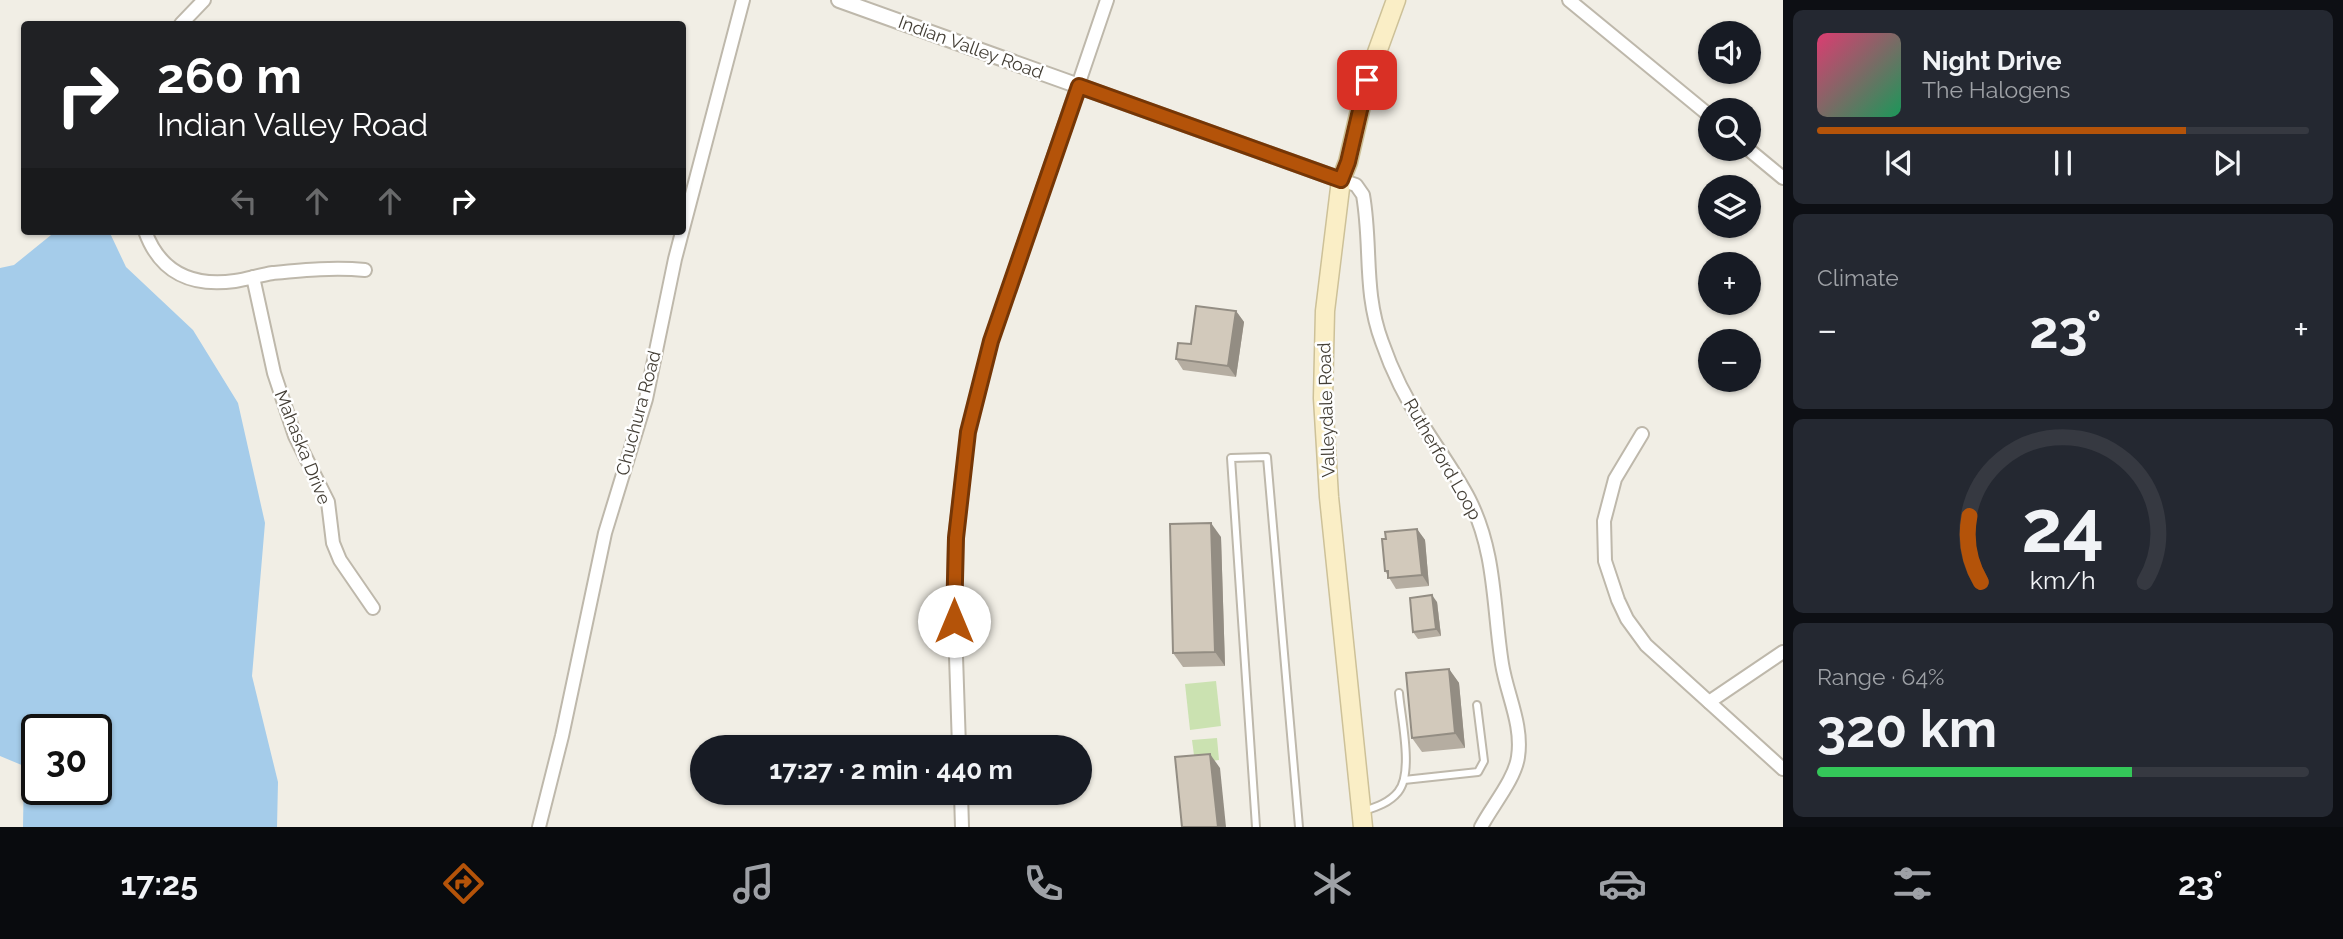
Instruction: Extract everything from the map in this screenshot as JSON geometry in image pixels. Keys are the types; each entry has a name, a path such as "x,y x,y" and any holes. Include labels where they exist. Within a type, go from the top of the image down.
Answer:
{"main road":[{"name":"Valleydale Road","path":"1363,820 1329,497 1323,398 1325,311 1341,180 1348,162 1367,80 1396,0"}],"street":[{"path":"184,21 204,0"},
{"name":"Chuchura Road","path":"686,217 743,0"},
{"name":"Indian Valley Road","path":"839,0 1341,180"},
{"path":"959,735 954,572 968,432 991,341 1107,0"},
{"path":"1569,0 1698,106"},
{"path":"1761,160 1783,178"},
{"name":"Rutherford Loop","path":"1341,180 1356,185 1363,195 1369,295 1382,344 1415,413 1468,498 1481,524 1488,548 1502,666 1519,731 1519,746 1518,760 1511,775 1481,827"},
{"path":"147,235 156,254 177,274 195,281 211,283 335,267 365,270"},
{"name":"Chuchura Road","path":"539,827 562,736 605,533 646,399 681,235"},
{"name":"Mahaska Drive","path":"253,277 274,373 295,436 328,502 334,542 341,560 373,608"},
{"path":"1642,434 1615,479 1604,521 1605,561 1610,581 1627,619 1646,645 1783,769"},
{"path":"1709,702 1783,652"},
{"path":"961,805 962,827"}],"lane":[{"path":"1256,827 1231,458 1267,457 1299,827"},
{"path":"1363,820 1399,791 1406,774 1399,693"},
{"path":"1404,780 1478,772 1484,761 1477,705"}],"green space":[{"path":"1216,681 1221,726 1190,730 1185,684"},
{"path":"1217,738 1219,760 1195,763 1192,740"}],"water":[{"path":"51,235 111,235 126,267 193,330 238,403 265,523 252,676 278,782 277,827 23,827 23,805 112,805 112,714 21,714 21,765 0,756 0,268 14,265"}],"building":[{"path":"1196,306 1236,311 1228,366 1176,359 1178,343 1191,344"},
{"path":"1211,523 1215,652 1173,653 1170,524"},
{"path":"1417,529 1422,575 1388,578 1382,539 1386,539 1385,532"},
{"path":"1432,595 1436,629 1413,632 1410,598"},
{"path":"1449,669 1455,733 1412,738 1406,673"},
{"path":"1210,754 1218,827 1182,827 1175,757"}],"route":[{"path":"954,621 956,538 968,432 991,341 1079,86 1341,180 1348,162 1367,80"}]}
